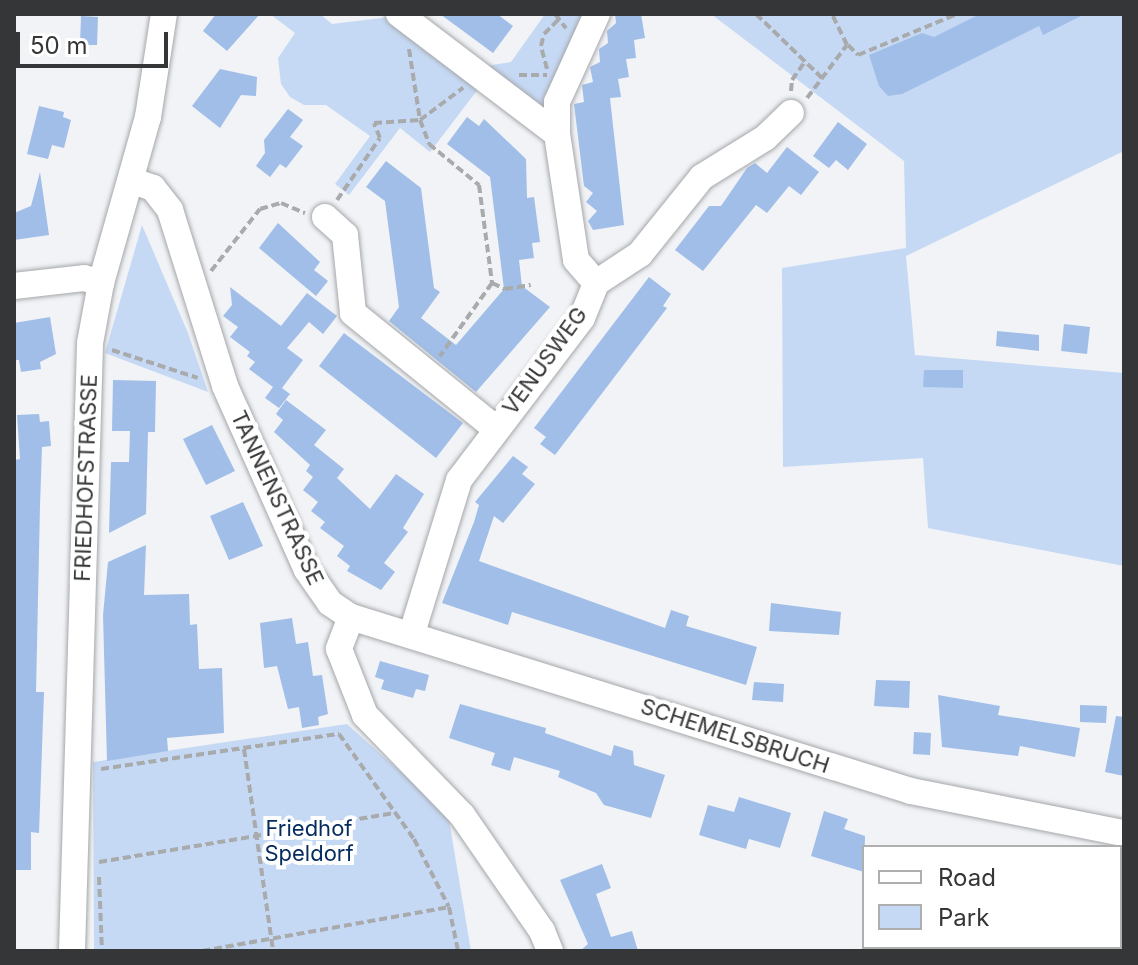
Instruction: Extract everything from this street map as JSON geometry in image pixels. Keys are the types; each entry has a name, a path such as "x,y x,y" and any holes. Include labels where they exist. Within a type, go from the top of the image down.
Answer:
{"street":[{"name":"FRIEDHOFSTRASSE","path":"72,951 90,343 101,283 133,181 164,14"},
{"path":"596,283 576,260 557,134 557,102 597,14"},
{"path":"402,18 557,134"},
{"name":"VENUSWEG","path":"412,633 459,480 495,428 582,318 596,283 640,254 702,177 765,138 791,113"},
{"name":"TANNENSTRASSE","path":"133,181 164,198 225,386 307,570 330,603 351,617"},
{"path":"325,217 345,235 353,313 495,428"},
{"path":"14,286 84,278 101,283"},
{"path":"351,617 339,649 365,715 462,815 542,931 550,951"},
{"name":"SCHEMELSBRUCH","path":"351,617 412,633 911,791 1124,833"}],"path":[{"path":"756,14 823,79"},
{"path":"832,14 847,45 858,55 957,14"},
{"path":"402,18 420,120 429,144 479,185 492,283 427,374"},
{"path":"193,295 260,209 281,203 325,217 380,138 374,123 420,120 477,76 549,75 541,46 544,34 559,19"},
{"path":"791,113 823,79 847,45"},
{"path":"791,113 792,80 806,60"},
{"path":"492,283 505,289 531,285"},
{"path":"90,343 225,386"},
{"path":"100,784 101,769 339,734 396,813 449,907 458,951"},
{"path":"244,749 273,951"},
{"path":"99,862 396,813"},
{"path":"99,846 102,951"},
{"path":"202,951 449,907"}],"green space":[{"path":"270,14 320,14 332,24 390,17 479,88 430,152 400,128 349,195 335,184 370,136 326,105 304,105 290,97 281,84 278,58 295,33"},
{"path":"545,14 591,14 548,115 479,67 511,62"},
{"path":"711,14 1124,14 1124,151 906,256 915,355 1124,373 1124,566 928,528 923,458 783,467 782,268 906,248 904,161"},
{"path":"142,225 188,333 208,392 105,353"},
{"name":"Friedhof Speldorf","path":"347,724 448,814 471,951 94,951 93,762"}],"building":[{"path":"216,14 260,14 227,51 203,31"},
{"path":"440,14 497,14 513,26 493,53"},
{"path":"615,14 641,14 645,38 634,40 636,58 626,59 629,77 618,79 621,97 610,98 624,225 593,230 588,221 597,211 586,202 593,193 584,186 574,104 584,102 582,85 593,82 590,67 600,62 599,49 608,43 607,31 616,23"},
{"path":"980,14 1085,14 1043,35 1039,26 902,94 888,96 879,86 869,55 922,33 934,37"},
{"path":"81,16 98,17 97,45 80,45"},
{"path":"220,69 257,77 256,96 241,95 220,128 192,106"},
{"path":"39,106 64,112 63,117 71,120 64,148 52,145 48,159 27,154"},
{"path":"288,109 303,120 290,137 303,146 286,168 280,164 270,177 256,166 265,153 264,140"},
{"path":"467,117 479,126 484,119 526,159 527,198 534,197 540,242 532,243 534,258 519,260 522,286 550,307 476,392 389,321 399,307 385,201 366,187 386,161 421,188 434,288 440,292 421,318 456,345 504,289 490,177 447,144"},
{"path":"838,122 867,144 848,170 836,160 829,168 813,156"},
{"path":"787,147 819,172 801,195 789,186 767,213 756,205 703,271 675,250 709,206 721,206 747,168 755,163 767,173"},
{"path":"40,172 49,235 14,240 14,213 31,206"},
{"path":"278,223 320,262 314,270 328,281 316,296 259,248"},
{"path":"649,277 671,294 663,306 667,308 555,455 540,444 546,437 534,428"},
{"path":"230,287 281,326 307,293 337,316 323,334 309,322 287,348 303,360 282,388 290,394 279,408 265,398 273,387 249,369 255,362 247,356 250,352 230,337 238,327 223,316 232,305"},
{"path":"50,317 56,354 40,362 41,369 21,372 19,360 14,360 14,323"},
{"path":"1064,324 1090,327 1087,354 1061,351"},
{"path":"997,331 1039,335 1039,351 996,346"},
{"path":"344,333 463,423 436,458 319,366"},
{"path":"924,370 963,370 963,388 923,387"},
{"path":"113,380 156,381 155,432 148,432 146,514 109,533 111,462 129,462 130,431 112,431"},
{"path":"286,400 326,430 314,445 344,469 337,478 370,509 396,474 424,494 403,528 408,532 384,563 395,572 381,590 347,571 350,566 337,556 344,546 320,528 325,522 311,511 318,502 303,490 313,477 306,471 310,465 274,432 283,420 276,414"},
{"path":"39,414 40,422 49,421 51,446 42,447 40,506 36,692 44,692 39,833 31,832 31,870 14,870 14,460 20,459 17,415"},
{"path":"212,425 235,471 206,485 183,439"},
{"path":"513,456 528,467 522,474 535,484 503,523 494,516 479,561 665,628 671,610 689,616 686,626 757,647 746,685 512,612 508,625 442,603 474,522 479,505 475,502"},
{"path":"243,502 263,546 229,560 210,516"},
{"path":"146,545 144,595 189,594 190,625 197,624 199,669 222,668 224,733 167,738 168,751 107,761 103,615 108,562"},
{"path":"771,603 841,612 839,635 769,631"},
{"path":"292,618 296,644 308,642 313,676 322,675 328,714 318,717 319,725 302,728 299,707 288,709 277,666 264,668 260,623"},
{"path":"380,661 429,675 425,691 416,689 413,698 381,689 384,680 375,677"},
{"path":"876,680 910,681 909,708 874,706"},
{"path":"754,682 784,684 783,702 752,700"},
{"path":"938,695 1000,706 998,715 1080,728 1075,757 1020,746 1018,756 942,747"},
{"path":"460,704 546,728 545,733 611,756 614,745 633,751 634,765 665,775 651,818 604,805 596,793 558,777 560,771 514,757 510,771 491,765 495,753 449,738"},
{"path":"1080,705 1107,706 1106,723 1080,722"},
{"path":"1116,716 1124,717 1124,776 1105,772"},
{"path":"914,732 931,733 930,755 913,754"},
{"path":"739,797 791,813 780,848 749,839 746,849 699,835 708,805 734,812"},
{"path":"824,811 848,819 844,829 865,836 862,871 811,856"},
{"path":"602,864 611,888 596,894 611,937 632,931 638,951 580,951 588,944 560,880"}]}
